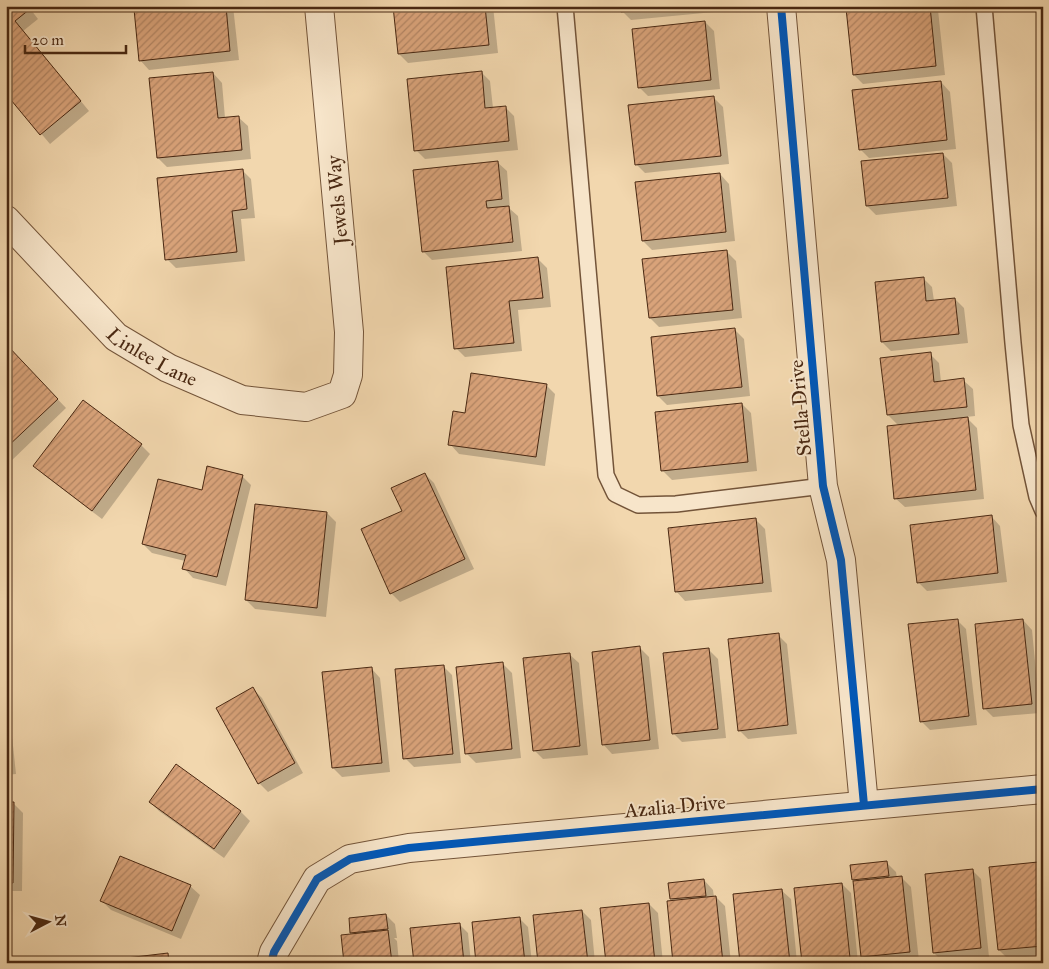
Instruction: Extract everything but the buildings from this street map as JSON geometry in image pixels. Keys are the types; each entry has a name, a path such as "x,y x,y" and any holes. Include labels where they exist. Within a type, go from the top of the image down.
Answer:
{"street":[{"name":"Jewels Way","path":"319,6 349,332 348,375 342,394"},
{"name":"Stella Drive","path":"781,6 823,486 841,560 864,805"},
{"name":"Linlee Lane","path":"6,220 116,337 168,368 242,400 306,407 342,394"},
{"name":"Azalia Drive","path":"271,963 274,952 317,879 350,859 409,848 1043,789"}],"lane":[{"path":"565,6 606,475 615,494 638,505 676,504 823,486"},
{"path":"984,6 1021,425 1037,497 1043,511"}],"cycle path":[{"path":"781,6 823,486 841,560 864,805"},
{"path":"271,963 274,952 317,879 350,859 409,848 1043,789"}]}
